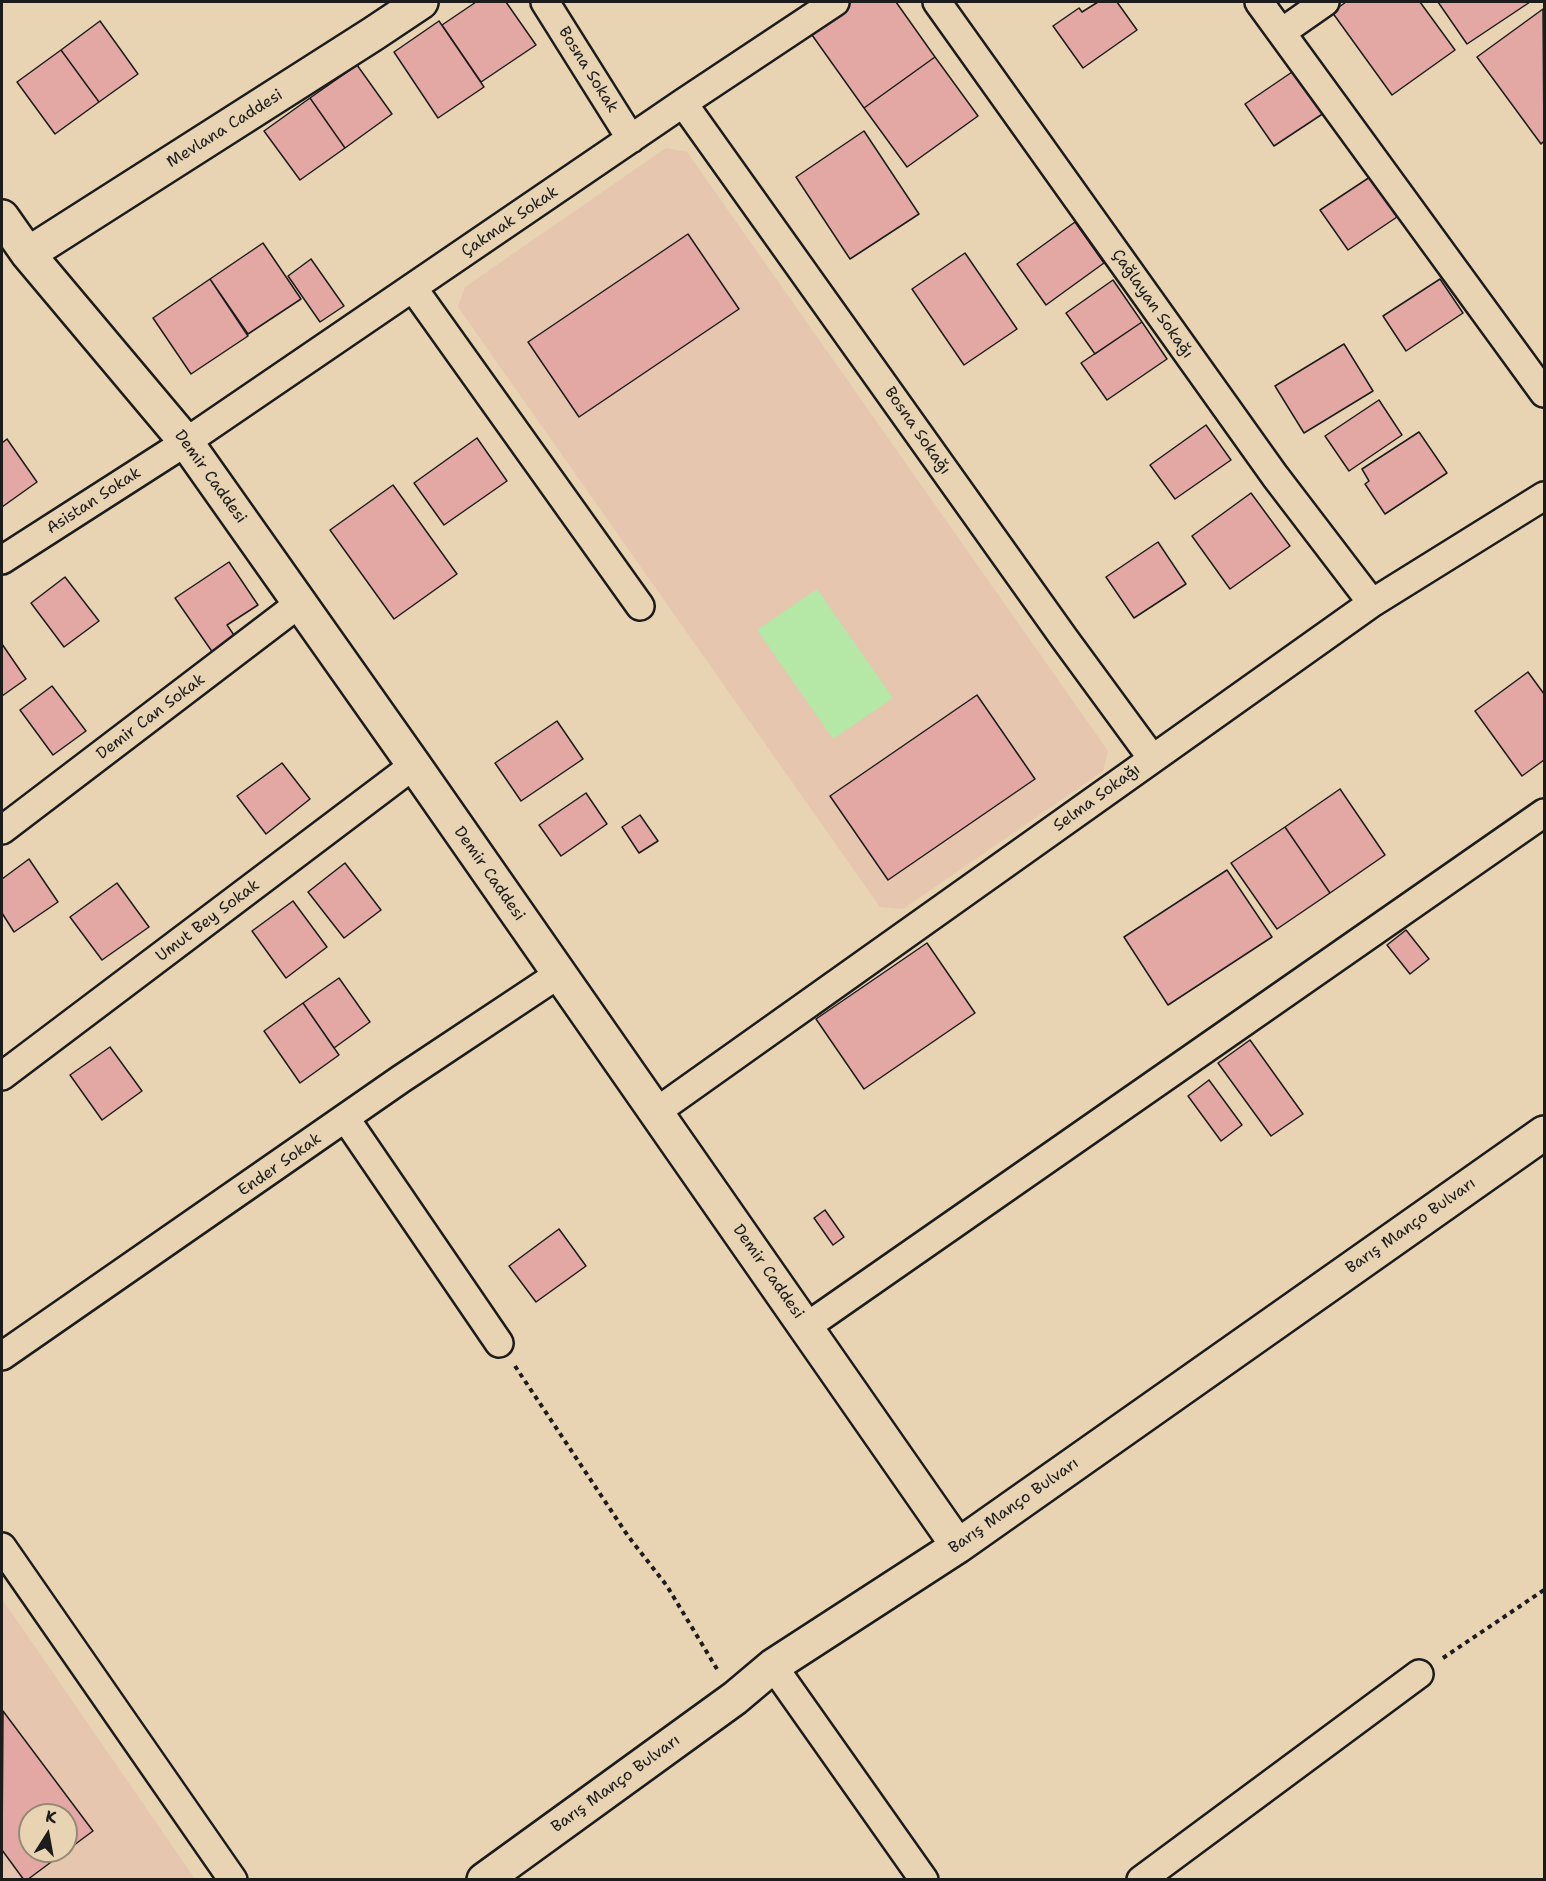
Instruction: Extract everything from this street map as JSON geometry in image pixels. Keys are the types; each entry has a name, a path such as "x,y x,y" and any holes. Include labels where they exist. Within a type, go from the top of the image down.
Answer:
{"street":[{"name":"Mevlana Caddesi","path":"28,254 421,2"},
{"name":"Bosna Sokak","path":"545,2 631,140"},
{"name":"Çakmak Sokak","path":"186,442 835,2"},
{"name":"Çağlayan Sokağı","path":"937,2 1275,476 1372,603"},
{"path":"1259,2 1545,393"},
{"path":"1282,32 1325,2"},
{"name":"Bosna Sokağı","path":"683,103 1152,758"},
{"name":"Demir Caddesi","path":"2,217 28,254 186,442 958,1546"},
{"path":"413,288 640,606"},
{"name":"Asistan Sokak","path":"2,560 186,442"},
{"name":"Selma Sokağı","path":"656,1112 1372,603 1545,496"},
{"name":"Demir Can Sokak","path":"2,830 300,603"},
{"name":"Umut Bey Sokak","path":"2,1076 414,765"},
{"path":"806,1327 1545,813"},
{"name":"Ender Sokak","path":"2,1356 401,1079 559,975"},
{"path":"346,1119 499,1343"},
{"name":"Barış Manço Bulvarı","path":"484,1880 735,1698 773,1666 958,1546 1545,1133"},
{"path":"2,1547 233,1880"},
{"path":"773,1666 924,1880"},
{"path":"1141,1880 1419,1674"}],"path":[{"path":"499,1343 628,1536 668,1586 735,1698"},
{"path":"1419,1674 1545,1590"}],"shaded area":[{"path":"666,148 687,152 1108,751 1103,771 903,909 880,907 458,307 465,287"},
{"path":"2,1599 195,1879 2,1879"}],"green space":[{"path":"817,589 893,698 833,739 757,630"}],"building":[{"path":"476,2 506,2 536,45 481,82 442,25"},
{"path":"845,2 896,2 935,57 864,108 807,28"},
{"path":"1098,2 1117,2 1137,30 1083,68 1053,26 1079,8 1082,12"},
{"path":"1346,2 1420,2 1455,50 1392,95 1332,12"},
{"path":"1438,2 1530,2 1467,44"},
{"path":"1543,9 1544,141 1541,144 1477,57"},
{"path":"100,21 138,74 99,102 61,50"},
{"path":"439,21 484,87 438,118 394,52"},
{"path":"61,50 99,102 55,134 17,82"},
{"path":"935,57 978,116 907,167 864,108"},
{"path":"357,65 392,114 345,148 310,98"},
{"path":"1298,68 1327,111 1274,146 1245,104"},
{"path":"310,98 345,148 300,180 264,131"},
{"path":"864,131 919,214 850,259 796,177"},
{"path":"1370,177 1397,217 1348,250 1320,210"},
{"path":"1075,222 1104,263 1046,305 1017,264"},
{"path":"688,234 739,309 579,417 528,342"},
{"path":"263,243 301,299 248,334 210,279"},
{"path":"965,253 1017,329 964,365 912,289"},
{"path":"311,259 344,306 320,322 288,276"},
{"path":"210,279 248,336 191,374 153,318"},
{"path":"1440,279 1463,313 1406,351 1383,316"},
{"path":"1113,280 1142,322 1095,354 1066,313"},
{"path":"1142,322 1167,359 1107,400 1081,363"},
{"path":"1344,344 1373,391 1304,433 1275,386"},
{"path":"1379,400 1402,435 1349,471 1325,436"},
{"path":"1206,425 1231,460 1175,499 1150,465"},
{"path":"1419,432 1447,473 1385,514 1365,484 1369,481 1362,469"},
{"path":"477,438 507,481 444,525 414,483"},
{"path":"7,439 37,482 2,507 2,443"},
{"path":"393,485 457,574 394,619 330,530"},
{"path":"1251,493 1290,546 1230,589 1192,536"},
{"path":"1158,542 1186,584 1134,618 1106,577"},
{"path":"229,562 258,605 227,625 236,638 213,653 175,598"},
{"path":"65,577 99,621 64,647 31,603"},
{"path":"2,644 26,679 2,696"},
{"path":"1528,672 1544,694 1544,760 1522,776 1475,711"},
{"path":"52,686 86,731 53,755 20,710"},
{"path":"977,695 1035,779 888,880 830,796"},
{"path":"557,721 583,759 521,801 495,763"},
{"path":"282,763 310,799 266,834 237,796"},
{"path":"1340,789 1385,855 1330,893 1285,827"},
{"path":"586,793 607,824 561,856 539,825"},
{"path":"640,815 658,841 639,853 622,827"},
{"path":"1285,827 1330,893 1277,929 1231,863"},
{"path":"29,859 58,902 14,932 2,913 2,879"},
{"path":"345,863 381,910 344,938 308,892"},
{"path":"1227,870 1272,937 1168,1005 1124,937"},
{"path":"117,883 149,927 102,960 70,917"},
{"path":"293,901 327,947 286,978 252,931"},
{"path":"1406,930 1429,959 1410,974 1387,945"},
{"path":"927,943 975,1013 864,1089 816,1019"},
{"path":"339,978 370,1022 334,1048 303,1003"},
{"path":"303,1003 339,1055 300,1083 264,1031"},
{"path":"1250,1040 1303,1114 1271,1136 1218,1063"},
{"path":"110,1047 142,1091 102,1120 70,1075"},
{"path":"1209,1080 1242,1125 1221,1141 1188,1096"},
{"path":"825,1210 844,1237 833,1245 814,1218"},
{"path":"559,1229 586,1266 536,1302 509,1266"},
{"path":"3,1711 72,1803 18,1803 18,1863 50,1863 27,1880 24,1880 2,1850"},
{"path":"78,1811 93,1831 78,1842"}]}
